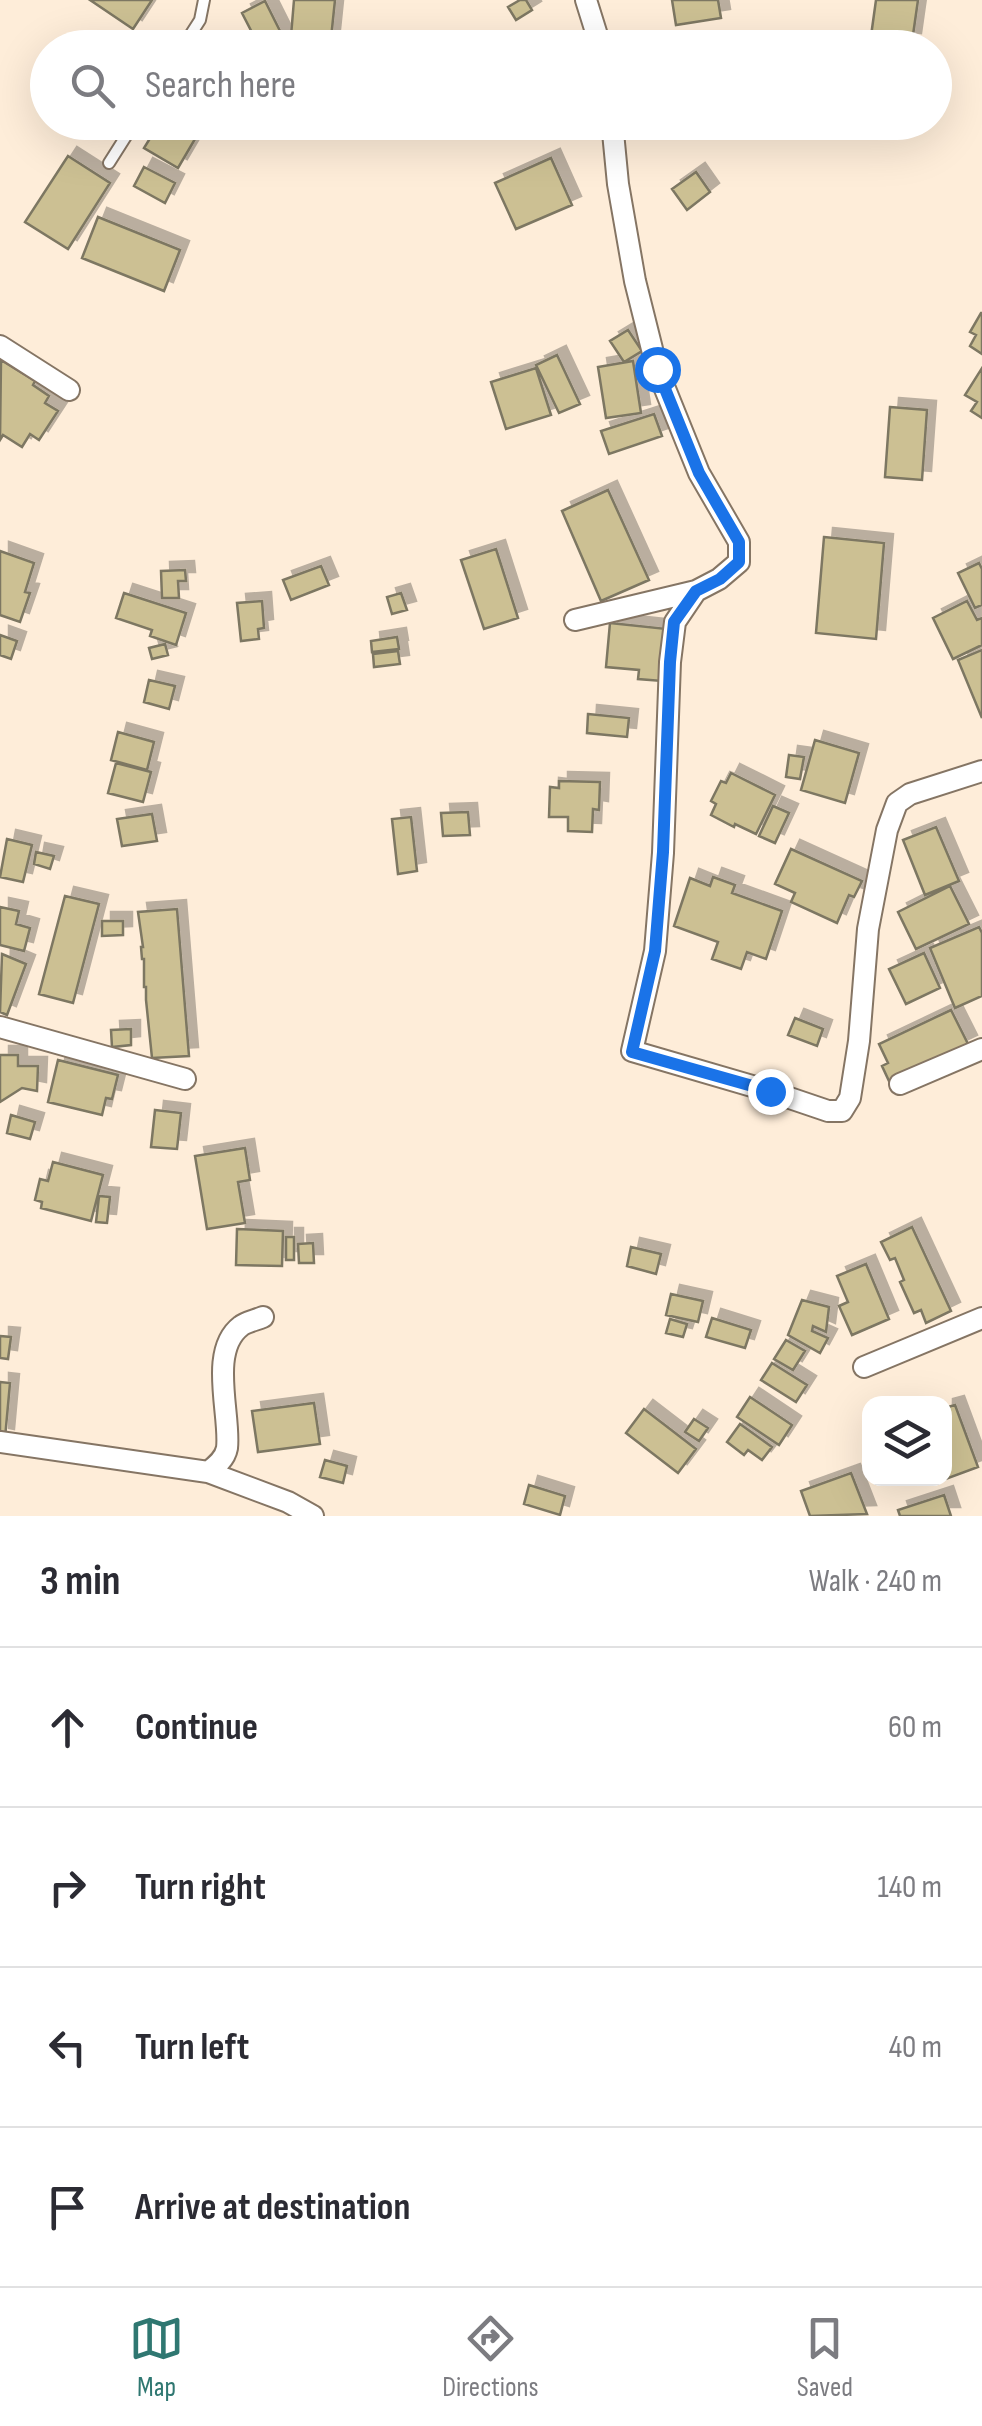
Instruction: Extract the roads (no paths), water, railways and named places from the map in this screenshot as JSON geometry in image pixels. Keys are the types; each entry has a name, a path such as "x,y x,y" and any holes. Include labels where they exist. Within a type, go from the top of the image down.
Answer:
{"street":[{"path":"586,0 595,30"},
{"path":"575,620 696,591 720,579 739,562 739,542 699,473 657,369 635,281 614,140"},
{"path":"0,346 70,390"},
{"path":"696,591 674,622 655,951 632,1052 828,1111 842,1111 850,1098 868,929 887,830 897,803 910,794 982,771"},
{"path":"0,1027 186,1079"},
{"path":"900,1084 982,1049"},
{"path":"208,1472 227,1451 222,1374 229,1342 240,1327 262,1317"},
{"path":"864,1367 982,1318"},
{"path":"0,1442 208,1472 288,1502 313,1516"}],"lane":[{"path":"194,30 204,0"},
{"path":"108,163 123,140"}]}
